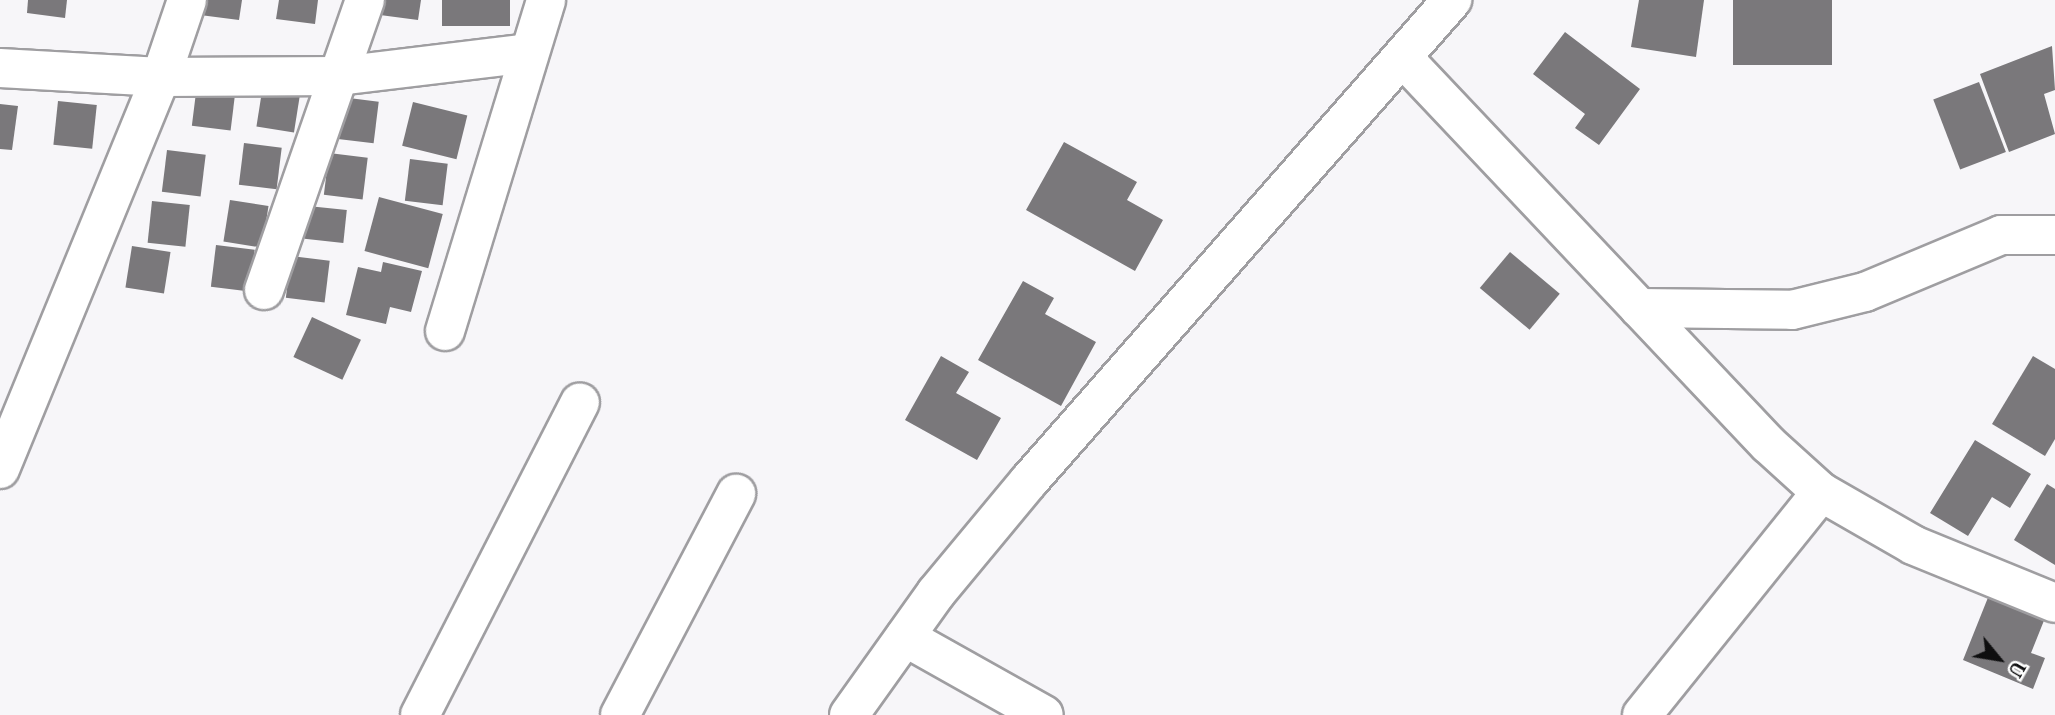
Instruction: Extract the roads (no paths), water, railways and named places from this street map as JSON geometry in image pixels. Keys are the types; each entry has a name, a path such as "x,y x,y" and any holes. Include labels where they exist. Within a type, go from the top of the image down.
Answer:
{"street":[{"path":"0,469 161,77 187,0"},
{"path":"264,290 365,0"},
{"path":"445,331 546,0"},
{"path":"849,715 936,593 1201,282 1404,59 1451,0"},
{"path":"0,68 161,77 339,76 529,54"},
{"path":"1404,59 1768,444 1821,492 1913,545 2055,603"},
{"path":"1639,308 1792,310 1865,292 2001,234 2055,235"},
{"path":"420,715 580,403"},
{"path":"1642,715 1821,492"},
{"path":"632,711 736,494"},
{"path":"905,637 1044,715"}]}
